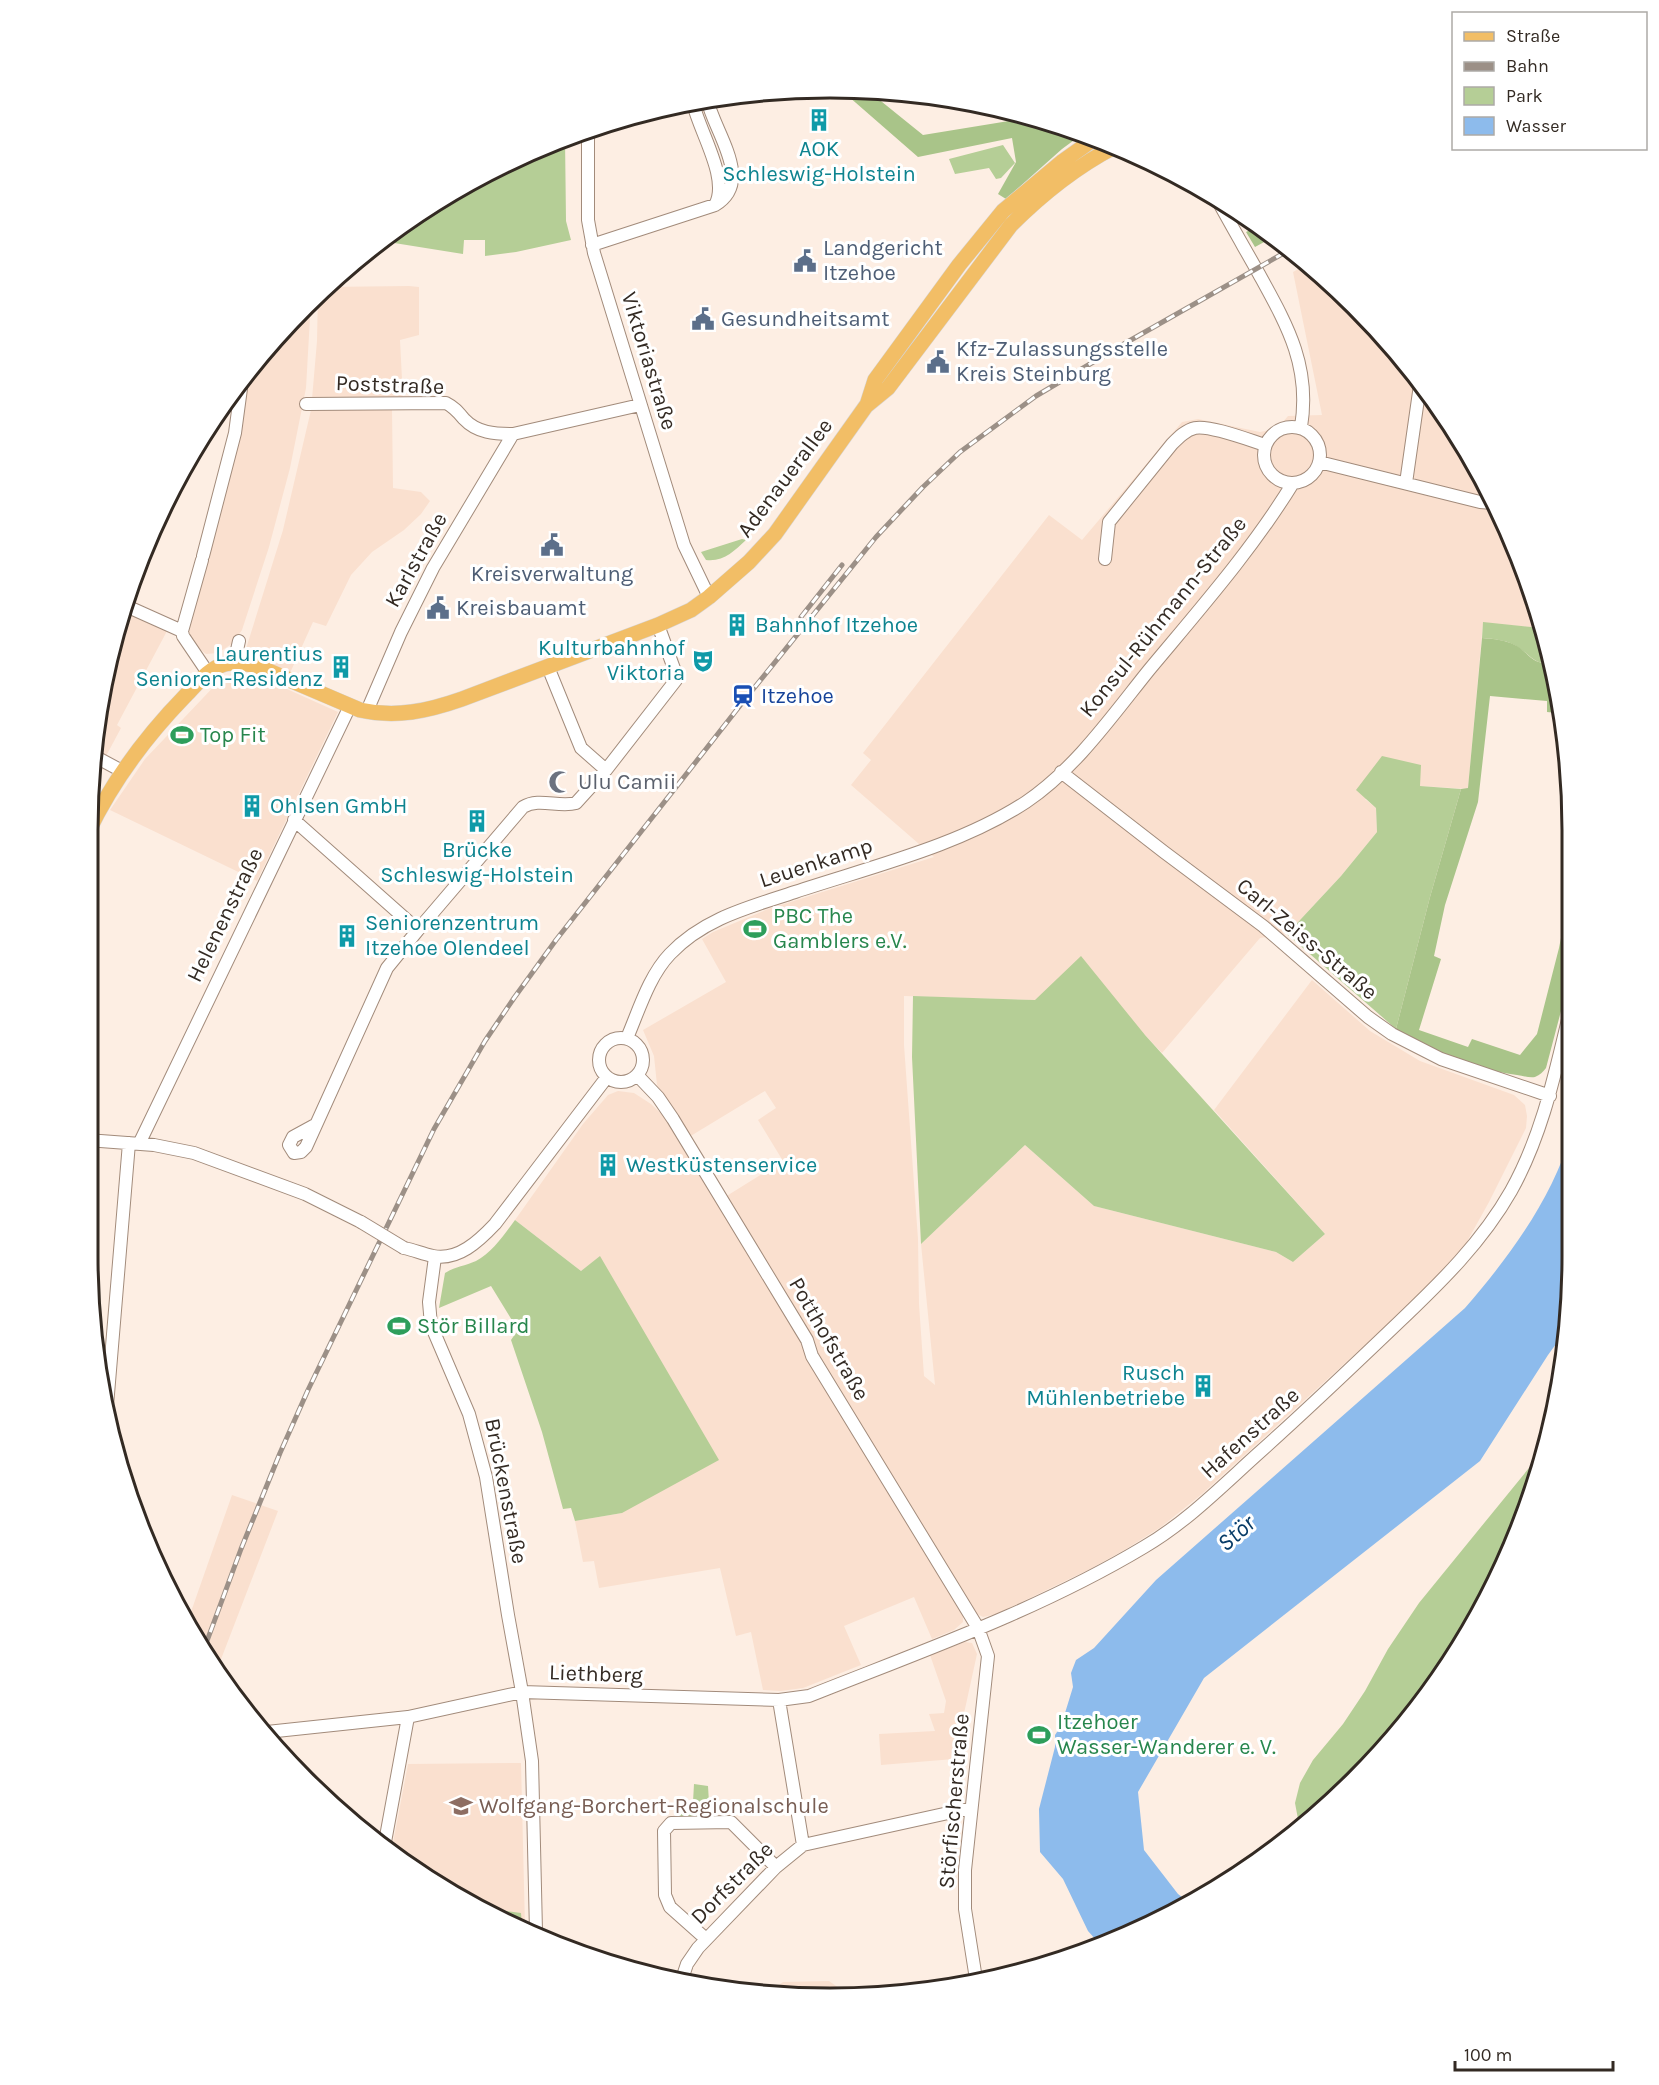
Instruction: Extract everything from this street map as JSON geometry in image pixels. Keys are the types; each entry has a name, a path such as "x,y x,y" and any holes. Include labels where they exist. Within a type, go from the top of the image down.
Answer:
{"main road":[{"name":"Adenauerallee","path":"866,406 875,380 929,305 1003,211 1087,144"},
{"name":"Adenauerallee","path":"232,663 257,666 350,706 367,711 396,714 433,708 548,667 691,610 749,562 775,534 866,406 888,388 1011,225 1028,208 1068,176 1107,152"},
{"path":"98,811 122,771 150,734 208,673 232,663"}],"street":[{"path":"592,245 715,205 724,200 730,192 733,178 729,157 710,108"},
{"path":"695,111 709,147 720,186 719,198 715,205"},
{"name":"Viktoriastraße","path":"588,138 588,220 592,245 684,545 709,597"},
{"path":"1226,214 1284,319 1294,342 1303,390 1300,427"},
{"path":"1406,483 1418,396"},
{"path":"208,673 186,642 182,631 235,433 239,398"},
{"name":"Poststraße","path":"306,404 446,403 474,428 493,433 513,434 640,405"},
{"path":"1293,483 1283,482 1273,476 1264,455 1265,445 1268,438 1281,429 1300,427 1317,441 1320,452 1319,462 1484,502"},
{"path":"1105,558 1109,522 1172,444 1184,433 1195,428 1207,428 1265,445"},
{"name":"Karlstraße","path":"367,711 401,632 429,576 513,434"},
{"name":"Konsul-Rühmann-Straße","path":"1061,772 1116,711 1237,562 1293,483 1299,483 1312,474 1319,462"},
{"path":"132,608 182,631"},
{"path":"315,1125 387,968 523,807 535,803 576,803 606,770 672,686 676,680 676,674 658,625"},
{"path":"232,663 239,641"},
{"path":"548,667 581,748 606,770"},
{"name":"Helenenstraße","path":"134,1143 350,706"},
{"path":"101,760 122,771"},
{"name":"Leuenkamp","path":"627,1038 663,963 680,944 700,929 744,909 941,844 979,829 1025,802 1061,772"},
{"name":"Carl-Zeiss-Straße","path":"1061,772 1263,926 1368,1017 1392,1034 1441,1059 1550,1095"},
{"path":"294,820 418,930"},
{"path":"621,1037 637,1044 643,1054 643,1065 637,1075 622,1082 607,1077 600,1065 600,1052 608,1042 621,1037"},
{"name":"Hafenstraße","path":"779,1700 809,1696 978,1628 1068,1588 1151,1543 1199,1505 1353,1368 1441,1282 1482,1234 1517,1179 1534,1141 1550,1095 1562,1045"},
{"name":"Potthofstraße","path":"637,1075 666,1107 805,1337 812,1356 978,1628"},
{"path":"98,1141 171,1148 213,1160 305,1194 361,1222 404,1248 435,1257 449,1256 460,1252 484,1235 607,1077"},
{"path":"109,1383 134,1143"},
{"name":"Brückenstraße","path":"435,1257 429,1302 431,1325 469,1414 486,1477 522,1692 532,1761 536,1926"},
{"name":"Störfischerstraße","path":"975,1972 965,1909 965,1870 988,1656 978,1628"},
{"name":"Liethberg","path":"274,1731 408,1717 522,1692 779,1700"},
{"path":"779,1700 803,1845"},
{"path":"386,1837 408,1717"},
{"name":"Dorfstraße","path":"685,1972 693,1954 706,1939 776,1867 803,1845 972,1808"},
{"path":"706,1939 667,1902 664,1832 667,1827 671,1823 731,1822 776,1867"}],"shaded area":[{"path":"1299,269 1347,312 1380,347 1438,423 1486,506 1506,549 1533,627 1483,623 1468,789 1420,786 1365,799 1376,808 1377,832 1341,876 1287,934 1260,938 1162,1053 1145,1035 1035,1000 904,996 904,1045 918,1239 919,1304 924,1376 935,1385 921,1244 1025,1145 1094,1206 1276,1252 1293,1262 1325,1234 1214,1110 1312,980 1370,1031 1420,1061 1514,1095 1525,1105 1526,1128 1464,1247 1414,1300 1202,1494 1161,1527 1126,1549 997,1614 983,1617 975,1613 816,1354 725,1197 783,1161 758,1120 776,1108 765,1091 689,1137 657,1085 654,1056 643,1030 726,982 702,939 713,932 768,909 934,857 851,785 871,760 863,753 1049,515 1082,540 1182,422 1198,419 1260,432 1270,430 1282,423 1288,416 1322,415 1293,272"},
{"path":"339,287 419,287 419,335 400,340 403,399 312,399 318,307"},
{"path":"310,314 306,388 290,468 269,547 242,630 233,643 218,653 206,654 197,647 189,634 190,619 245,390 279,347"},
{"path":"392,409 393,488 421,492 430,501 421,514 404,530 372,552 351,575 326,626 313,622 290,673 245,652 283,530 311,410"},
{"path":"130,614 167,631 117,725 121,728 105,758 102,756 112,687"},
{"path":"234,673 258,676 338,712 257,881 110,810 145,759 221,679"},
{"path":"618,1091 634,1093 651,1104 670,1122 963,1614 963,1622 954,1630 932,1639 914,1597 844,1626 861,1665 803,1688 781,1691 763,1690 751,1632 736,1636 720,1568 599,1588 594,1561 583,1562 575,1521 622,1513 600,1257 581,1271 515,1220 583,1124 608,1095"},
{"path":"232,1495 278,1511 220,1661 191,1612"},
{"path":"965,1642 972,1643 977,1654 954,1759 881,1765 879,1734 935,1731 929,1714 944,1713 946,1701 930,1655"},
{"name":"Wolfgang-Borchert-Regionalschule","path":"521,1763 525,1921 463,1889 393,1842 408,1764"},
{"path":"829,1981 838,1988 778,1986 783,1982"}],"green space":[{"path":"851,98 879,99 923,135 1012,120 1075,140 1006,199 998,194 1016,162 1012,138 918,157"},
{"path":"1003,145 1015,163 1001,178 996,179 989,168 955,174 949,159"},
{"path":"565,147 566,221 571,240 485,256 485,240 464,240 463,254 393,243 464,196 506,173"},
{"path":"1249,230 1265,242 1255,247 1246,232"},
{"path":"742,539 746,540 728,555 718,559 706,560 701,552"},
{"path":"1483,622 1533,627 1542,663 1511,643 1482,638"},
{"path":"1482,638 1511,643 1542,663 1551,712 1547,712 1547,701 1490,696 1478,802 1445,905 1434,956 1441,959 1419,1030 1468,1047 1472,1039 1520,1055 1537,1034 1562,933 1562,1007 1546,1068 1535,1077 1501,1072 1470,1063 1439,1051 1396,1029 1461,789 1468,788"},
{"path":"1382,756 1421,765 1420,786 1461,789 1396,1029 1287,934 1341,876 1377,832 1376,808 1356,790"},
{"path":"1081,956 1145,1035 1325,1234 1293,1262 1276,1252 1094,1206 1025,1145 921,1244 912,1057 913,996 1035,1000"},
{"path":"515,1220 581,1271 600,1256 719,1460 622,1513 575,1521 571,1508 563,1509 542,1432 511,1340 518,1330 491,1286 439,1308 445,1273 482,1258"},
{"path":"1531,1466 1506,1536 1486,1579 1438,1662 1380,1738 1347,1773 1298,1818 1295,1803 1300,1783 1313,1760 1343,1724 1365,1691 1388,1649 1419,1603"},
{"path":"694,1784 708,1786 710,1819 677,1820 676,1802 693,1802"},
{"path":"503,1911 521,1913 522,1919"}],"water":[{"name":"Stör","path":"1562,1161 1562,1256 1556,1344 1480,1461 1204,1678 1138,1792 1144,1850 1182,1897 1094,1938 1088,1931 1063,1879 1040,1852 1039,1809 1055,1747 1055,1735 1061,1726 1073,1687 1071,1673 1076,1660 1094,1648 1156,1580 1465,1308 1528,1226"}],"railway":[{"path":"207,1640 280,1453 434,1129 485,1041 556,940 876,537 960,452 1036,396 1282,254"},
{"path":"801,617 842,565"}],"place":[{"name":"AOK Schleswig-Holstein","path":"819,120"},
{"name":"Landgericht Itzehoe","path":"805,261"},
{"name":"Gesundheitsamt","path":"703,319"},
{"name":"Kfz-Zulassungsstelle Kreis Steinburg","path":"938,362"},
{"name":"Kreisverwaltung","path":"552,545"},
{"name":"Kreisbauamt","path":"438,608"},
{"name":"Bahnhof Itzehoe","path":"737,625"},
{"name":"Kulturbahnhof Viktoria","path":"703,661"},
{"name":"Laurentius Senioren-Residenz","path":"341,667"},
{"name":"Itzehoe","path":"743,696"},
{"name":"Top Fit","path":"182,735"},
{"name":"Ulu Camii","path":"560,782"},
{"name":"Ohlsen GmbH","path":"252,806"},
{"name":"Brücke Schleswig-Holstein","path":"477,821"},
{"name":"PBC The Gamblers e.V.","path":"755,929"},
{"name":"Seniorenzentrum Itzehoe Olendeel","path":"347,936"},
{"name":"Westküstenservice","path":"608,1165"},
{"name":"Stör Billard","path":"399,1326"},
{"name":"Rusch Mühlenbetriebe","path":"1203,1386"},
{"name":"Itzehoer Wasser-Wanderer e. V.","path":"1039,1735"},
{"name":"Wolfgang-Borchert-Regionalschule","path":"461,1806"}]}
